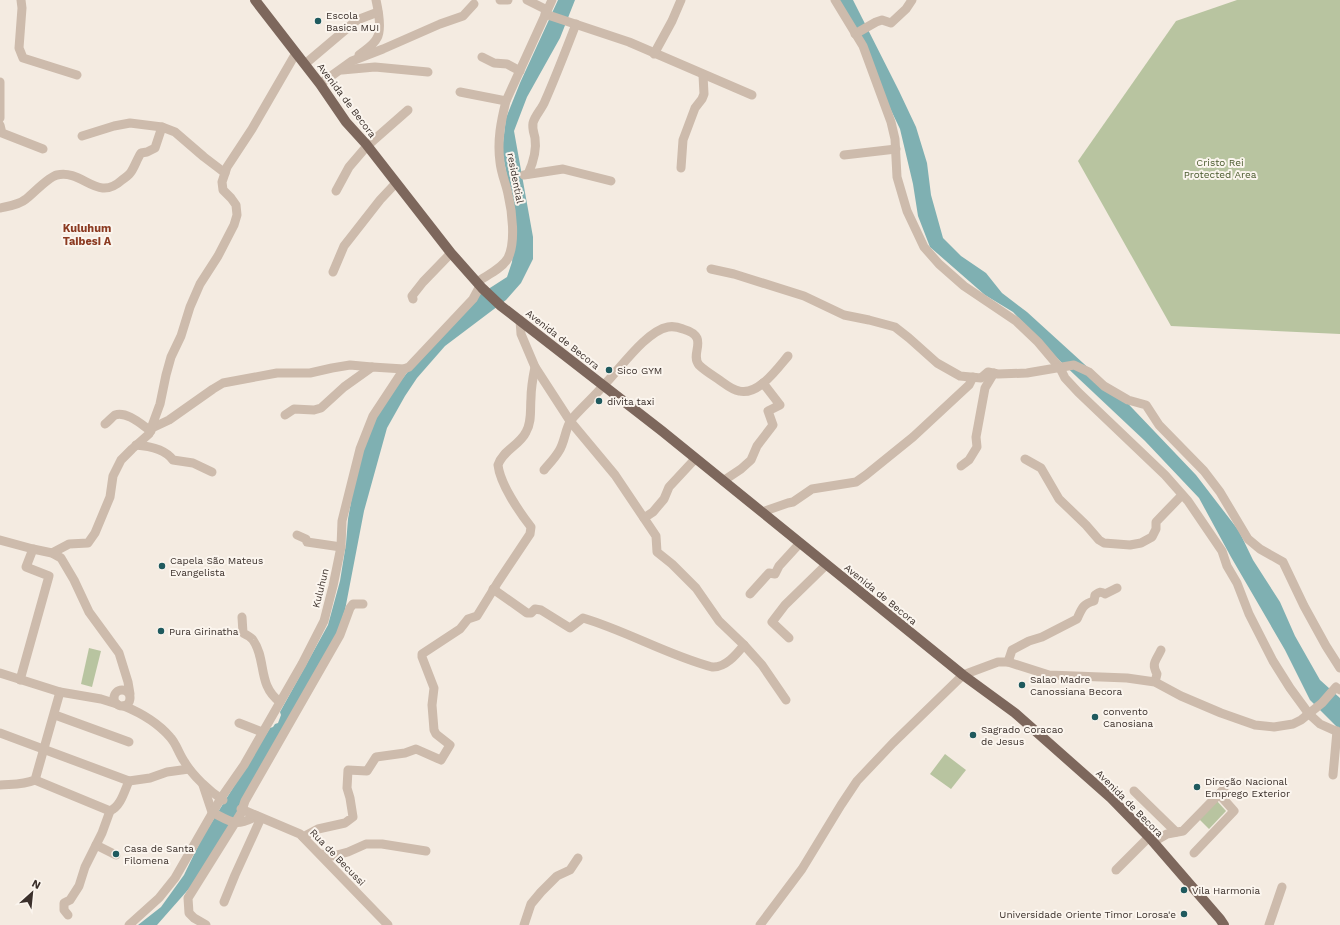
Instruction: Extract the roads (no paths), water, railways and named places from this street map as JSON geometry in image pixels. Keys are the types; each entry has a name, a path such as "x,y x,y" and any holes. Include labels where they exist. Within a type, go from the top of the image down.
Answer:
{"main road":[{"name":"Avenida de Becora","path":"255,0 320,84 346,122 367,146 395,184 451,253 480,286 501,306 762,512 963,675 1015,713 1111,798 1151,839 1224,925"}],"street":[{"path":"21,0 22,8 19,48 23,58 77,75"},
{"path":"320,84 352,61 378,37 378,12 376,0"},
{"path":"500,0 508,0"},
{"path":"527,0 547,13 628,42 752,95"},
{"name":"residential","path":"480,286 505,262 512,245 510,204 500,162 499,150 502,116 506,101 552,0"},
{"path":"654,54 672,21 681,0"},
{"path":"835,0 863,46 891,122 895,139 897,177 906,211 924,247 939,264 964,286 1016,321 1038,342 1060,368 1065,378 1078,392 1165,475 1182,495 1222,551 1227,566 1238,583 1249,614 1273,661 1290,688 1309,714 1320,724 1339,732 1333,775"},
{"path":"855,34 882,20 891,23 906,9 912,0"},
{"path":"352,61 440,24 463,16 474,4"},
{"path":"305,64 357,20 378,12"},
{"path":"573,23 546,98 533,123 535,138 534,160 525,174 563,169 611,181"},
{"path":"52,553 69,544 88,543 95,533 110,497 113,476 121,460 149,434 160,404 172,357 181,336 190,307 200,284 218,256 234,225 237,215 236,205 223,190 222,182 225,173 233,157 272,97 296,53"},
{"path":"482,56 494,63 507,64 520,71"},
{"path":"339,70 375,68 428,72"},
{"path":"681,168 683,140 695,108 704,94 703,75"},
{"path":"0,82 0,118"},
{"path":"460,92 506,101"},
{"path":"336,191 349,167 367,146 408,110"},
{"path":"82,136 114,126 130,123 162,127 175,132 225,173"},
{"path":"0,125 2,133 43,149"},
{"path":"0,208 25,200 56,175 65,174 76,176 96,187 107,188 119,184 131,173 141,153 155,148 162,127"},
{"path":"844,155 896,149"},
{"path":"333,272 344,246 380,200 395,184"},
{"path":"413,299 412,296 423,282 451,253"},
{"path":"711,268 804,296 844,315 870,320 895,328 910,338 937,363 960,376 981,378 988,372 1027,373 1074,365 1088,372 1104,386 1128,400 1146,405 1159,425 1204,471 1220,492 1248,539 1260,549 1282,562 1322,639 1340,668"},
{"name":"Kuluhun","path":"129,925 159,898 175,878 213,813 244,765 262,732 270,722 324,621 341,547 342,521 360,448 373,416 404,369 409,367 473,299 480,286"},
{"path":"520,320 521,334 535,367 570,421 615,476 656,536 657,552 672,564 696,588 719,621 762,665 786,700"},
{"path":"544,470 559,451 570,421 619,369 636,348 657,331 674,326 690,331 698,338 696,357 698,364 726,385 739,392 752,392 774,373 788,356"},
{"path":"151,429 169,420 223,383 277,373 310,373 350,365 372,368 404,369"},
{"path":"303,837 318,829 345,823 353,816 347,788 348,770 367,771 376,756 405,753 416,749 441,760 450,745 435,732 432,719 434,688 422,660 422,654 460,629 468,619 477,616 531,532 531,527 514,504 498,465 502,458 519,442 528,430 535,367"},
{"path":"285,414 294,409 314,410 321,408 344,387 372,368"},
{"path":"961,466 969,460 977,446 976,437 985,388 994,373"},
{"path":"762,512 793,502 812,489 856,482 892,455 919,432 969,385 973,377"},
{"path":"723,481 751,460 758,446 773,425 768,411 780,405 763,383"},
{"path":"105,424 115,416 122,414 151,429"},
{"path":"136,445 148,446 169,455 173,460 193,463 212,472"},
{"path":"1025,458 1041,468 1060,499 1099,540 1104,543 1130,545 1141,543 1152,537 1156,529 1156,522 1182,495"},
{"path":"644,518 653,512 664,499 669,487 695,459"},
{"path":"297,536 306,539 307,542 341,547"},
{"path":"0,540 52,553 61,558 92,616 119,653 124,671 125,701"},
{"path":"750,594 769,573 776,574 779,566 800,543"},
{"path":"20,680 49,576 26,567 33,549"},
{"path":"789,638 772,622 785,605 826,565"},
{"path":"1008,662 1012,650 1078,619 1086,604 1094,601 1095,595 1099,592 1103,592 1105,594 1117,588"},
{"path":"494,589 527,613 531,613 536,609 541,610 570,628 583,618 624,632 679,657 712,667 717,668 723,666 744,645"},
{"path":"206,925 194,918 189,913 188,898 242,810 245,801 340,636 350,608 354,604 363,604"},
{"path":"242,617 243,633 253,640 259,652 265,681 274,697 280,702"},
{"path":"1155,682 1157,674 1154,664 1161,650"},
{"path":"760,925 802,869 840,805 857,781 924,712 963,675 998,662 1008,662 1049,675 1126,678 1155,682 1180,696 1255,726 1274,727 1293,724 1309,714 1322,703 1336,687 1340,690"},
{"path":"124,671 114,699 125,701 171,737 189,769 212,793 222,799"},
{"path":"0,673 60,692 101,699 125,701"},
{"path":"101,699 119,690 125,690 125,701"},
{"path":"35,780 43,749 55,716 60,692"},
{"path":"55,716 129,742"},
{"path":"239,723 262,732"},
{"path":"0,734 129,781 150,778 167,772 189,769"},
{"path":"0,785 28,783 35,780 110,811"},
{"path":"68,915 64,910 64,903 70,900 75,893 110,811 115,809 119,804 129,781"},
{"path":"202,782 213,813 233,823 246,822 259,817"},
{"path":"1134,791 1176,832"},
{"path":"1116,870 1151,839 1183,831 1221,791 1234,811 1194,853"},
{"name":"Rua de Becussi","path":"242,810 300,834 388,925"},
{"path":"224,902 259,817"},
{"path":"320,854 333,856 348,852 366,844 382,844 426,851"},
{"path":"96,845 116,855"},
{"path":"524,925 531,904 557,876 570,870 578,858"},
{"path":"1268,925 1282,887"}],"water":[{"path":"558,0 575,0 560,38 527,97 514,131 533,237 533,259 521,283 506,300 445,346 417,378 405,396 387,428 364,511 345,610 335,639 215,851 194,883 157,925 138,925 161,907 184,875 202,838 270,728 278,723 281,715 280,712 328,625 340,581 354,485 362,452 377,415 395,388 414,364 479,295 507,277 512,262 515,232 509,186 502,151 506,118 520,83"},
{"path":"836,0 853,0 916,127 927,163 931,195 943,238 961,256 986,273 1002,293 1027,312 1094,373 1114,389 1196,475 1239,531 1253,560 1280,602 1295,636 1320,680 1340,698 1340,730 1310,700 1285,650 1231,557 1199,498 1145,441 1060,361 1013,312 985,295 930,247 918,216 913,184 900,129"}],"place":[{"name":"Escola Basica MUI","path":"318,21"},
{"name":"Sico GYM","path":"609,370"},
{"name":"divita taxi","path":"599,401"},
{"name":"Capela São Mateus Evangelista","path":"162,566"},
{"name":"Pura Girinatha","path":"161,631"},
{"name":"Salao Madre Canossiana Becora","path":"1022,685"},
{"name":"convento Canosiana","path":"1095,717"},
{"name":"Sagrado Coracao de Jesus","path":"973,735"},
{"name":"Direção Nacional Emprego Exterior","path":"1197,787"},
{"name":"Casa de Santa Filomena","path":"116,854"},
{"name":"Vila Harmonia","path":"1184,890"},
{"name":"Universidade Oriente Timor Lorosa'e","path":"1184,914"}],"district":[{"name":"Kuluhum Taibesi A","path":"87,234"}],"park label":[{"name":"Cristo Rei Protected Area","path":"1220,168"}]}
